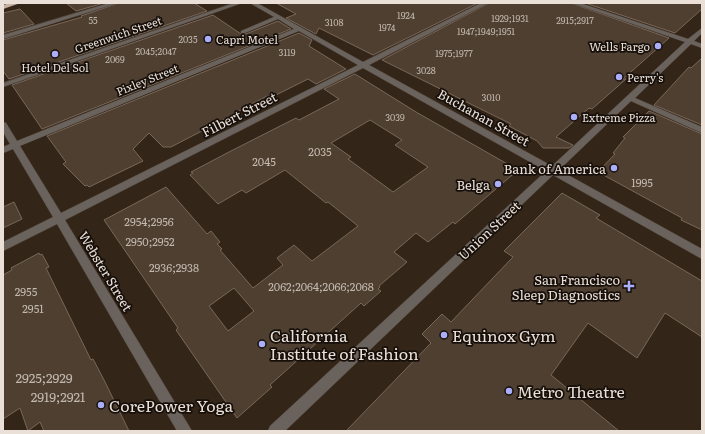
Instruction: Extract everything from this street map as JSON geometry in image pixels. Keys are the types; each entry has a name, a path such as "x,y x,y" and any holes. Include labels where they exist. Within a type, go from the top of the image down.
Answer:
{"highway":[{"path":"3,7 17,3"}],"street":[{"path":"3,36 52,20 115,3"},
{"name":"Greenwich Street","path":"3,84 239,3"},
{"name":"Buchanan Street","path":"253,3 702,254"},
{"name":"Filbert Street","path":"3,247 485,3"},
{"path":"575,3 702,46"},
{"path":"243,32 279,18"},
{"name":"Pixley Street","path":"3,150 299,29"},
{"name":"Union Street","path":"275,431 702,30"},
{"path":"629,98 702,130"},
{"name":"Webster Street","path":"3,125 185,431"}],"building":[{"path":"66,3 104,3 76,11"},
{"path":"119,3 194,3 207,11 9,79 3,71 3,40 82,17 81,16"},
{"path":"276,3 478,3 373,55 319,28 316,34 286,18 296,14"},
{"path":"489,3 571,3 669,38 592,109 589,108 556,137 573,145 569,148 543,148 537,141 509,126 511,124 382,60"},
{"path":"585,3 702,3 702,9 675,33"},
{"path":"20,9 34,24 3,33 3,13"},
{"path":"213,15 241,34 246,34 278,21 291,29 42,129 12,85"},
{"path":"299,33 312,40 309,46 346,69 316,84 308,79 270,98 267,96 239,111 241,113 223,120 171,147 163,147 149,133 133,149 143,161 89,187 87,185 85,186 63,164 66,162 47,136"},
{"path":"702,58 702,125 654,105 689,67 691,68"},
{"path":"355,74 416,112 518,170 455,224 453,222 428,242 416,233 394,252 407,262 379,286 380,287 378,289 381,291 364,306 361,303 270,385 272,387 237,418 176,330 178,328 104,220 166,187 207,234 211,231 220,242 217,244 222,249 220,250 253,288 283,265 277,258 294,245 312,261 358,226 328,202 326,203 285,170 246,193 242,190 218,204 190,175 193,173 191,172 229,152 296,118 299,120 339,99 324,89","holes":["370,120 402,140 395,145 428,167 393,192 348,159 351,157 331,143","234,288 254,311 228,331 209,306"]},
{"path":"649,111 702,134 702,230 681,220 682,218 598,172 615,154 613,153 625,138 623,137"},
{"path":"562,193 600,215 596,218 702,281 702,337 665,313 637,358 588,323 551,375 619,431 346,431 431,343 422,334 442,314 451,322 513,257 504,251"},
{"path":"14,202 22,219 3,228 3,207"},
{"path":"39,253 40,255 42,254 49,267 46,268 91,360 93,359 129,431 44,431 40,422 28,431 20,408 3,419 3,275 12,270 11,268"}],"place":[{"name":"Capri Motel","path":"208,39"},
{"name":"Wells Fargo","path":"658,46"},
{"name":"Hotel Del Sol","path":"55,54"},
{"name":"Perry's","path":"619,77"},
{"name":"Extreme Pizza","path":"574,117"},
{"name":"Bank of America","path":"614,168"},
{"name":"Belga","path":"498,184"},
{"name":"San Francisco Sleep Diagnostics","path":"629,286"},
{"name":"Equinox Gym","path":"444,335"},
{"name":"California Institute of Fashion","path":"262,344"},
{"name":"Metro Theatre","path":"509,391"},
{"name":"CorePower Yoga","path":"101,405"}]}
